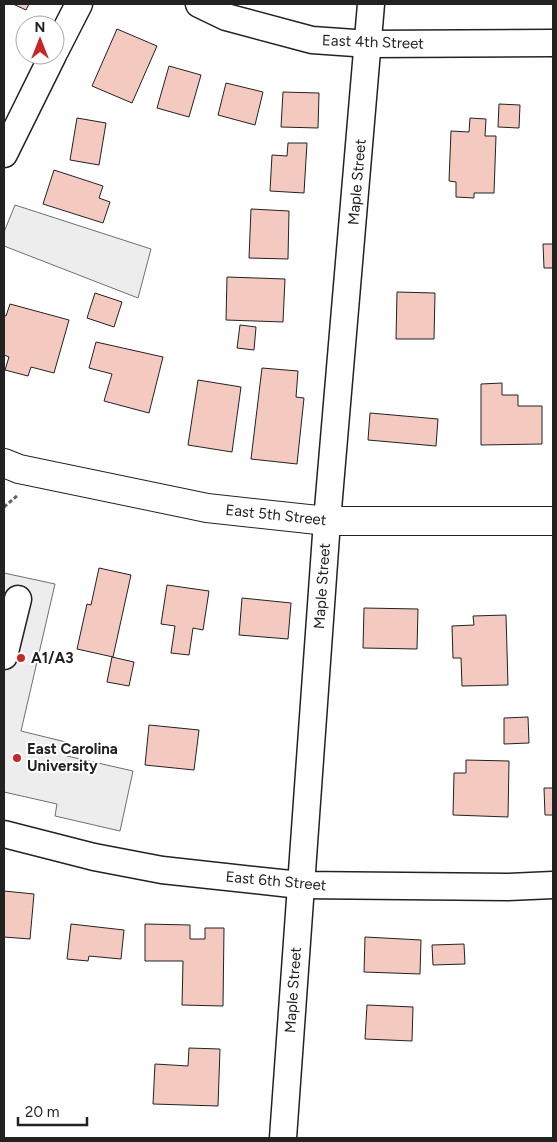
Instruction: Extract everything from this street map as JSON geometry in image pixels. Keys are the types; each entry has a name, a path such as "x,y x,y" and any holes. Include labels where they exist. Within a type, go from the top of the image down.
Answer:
{"main road":[{"name":"East 5th Street","path":"4,463 19,469 207,508 327,521 553,521"}],"street":[{"path":"65,31 78,4"},
{"name":"East 4th Street","path":"199,4 226,17 312,40 369,44 553,43"},
{"name":"Maple Street","path":"283,1138 327,521 371,4"},
{"path":"4,154 48,65"},
{"path":"4,656 18,599"},
{"name":"East 6th Street","path":"4,834 94,857 162,870 300,885 508,887 553,885"}],"path":[{"path":"4,512 4,507 14,500 22,489"}],"shaded area":[{"path":"15,205 151,249 138,298 4,246 4,232"},
{"name":"A1/A3","path":"4,573 55,584 21,731 70,743 67,756 133,771 120,831 55,816 57,804 4,792"}],"building":[{"path":"13,4 29,4 26,10"},
{"path":"117,29 157,46 132,103 92,86"},
{"path":"169,66 201,75 189,117 157,108"},
{"path":"226,83 263,92 255,125 218,115"},
{"path":"283,92 319,93 318,128 281,127"},
{"path":"499,104 520,105 519,128 498,127"},
{"path":"77,118 106,123 99,165 70,160"},
{"path":"470,118 486,119 485,136 496,136 494,193 474,193 474,198 456,197 456,182 449,181 451,131 469,132"},
{"path":"288,143 307,143 304,193 270,191 272,155 287,156"},
{"path":"54,170 103,186 99,198 110,202 103,223 43,204"},
{"path":"251,209 289,211 288,259 249,258"},
{"path":"543,244 553,244 553,268 544,268"},
{"path":"227,277 285,279 283,322 226,320"},
{"path":"397,292 435,293 434,339 396,339"},
{"path":"95,293 122,302 114,327 87,318"},
{"path":"10,304 69,320 54,373 31,367 28,376 5,370 9,357 4,355 4,315 6,316"},
{"path":"240,325 256,327 254,350 237,348"},
{"path":"96,342 163,357 149,413 104,401 112,374 89,368"},
{"path":"262,368 298,371 296,397 304,398 297,464 251,459"},
{"path":"198,380 241,387 232,452 188,445"},
{"path":"502,383 502,395 518,395 518,406 542,406 542,444 481,445 481,384"},
{"path":"370,413 438,419 436,446 368,440"},
{"path":"99,568 131,575 113,657 77,649 87,604 91,605"},
{"path":"167,585 209,591 203,630 193,628 189,655 171,653 175,626 161,624"},
{"path":"242,598 291,603 288,639 239,635"},
{"path":"364,608 418,609 417,649 363,648"},
{"path":"506,615 508,685 462,686 461,658 453,658 452,626 474,625 473,616"},
{"path":"112,657 134,662 129,686 107,682"},
{"path":"528,717 529,743 504,744 504,718"},
{"path":"149,725 199,730 194,770 145,765"},
{"path":"466,760 509,761 508,817 453,815 454,773 466,773"},
{"path":"544,788 553,788 553,815 545,815"},
{"path":"4,891 34,894 30,939 4,937"},
{"path":"71,924 124,930 121,959 89,956 88,961 67,959"},
{"path":"145,924 190,925 190,939 205,939 205,928 224,928 223,1006 182,1005 183,961 145,961"},
{"path":"365,937 421,940 420,974 364,972"},
{"path":"464,944 465,964 433,965 432,945"},
{"path":"367,1005 413,1007 412,1041 365,1039"},
{"path":"189,1048 220,1049 218,1106 153,1104 155,1064 188,1066"}],"place":[{"name":"A1/A3","path":"21,658"},
{"name":"East Carolina University","path":"17,758"}]}
